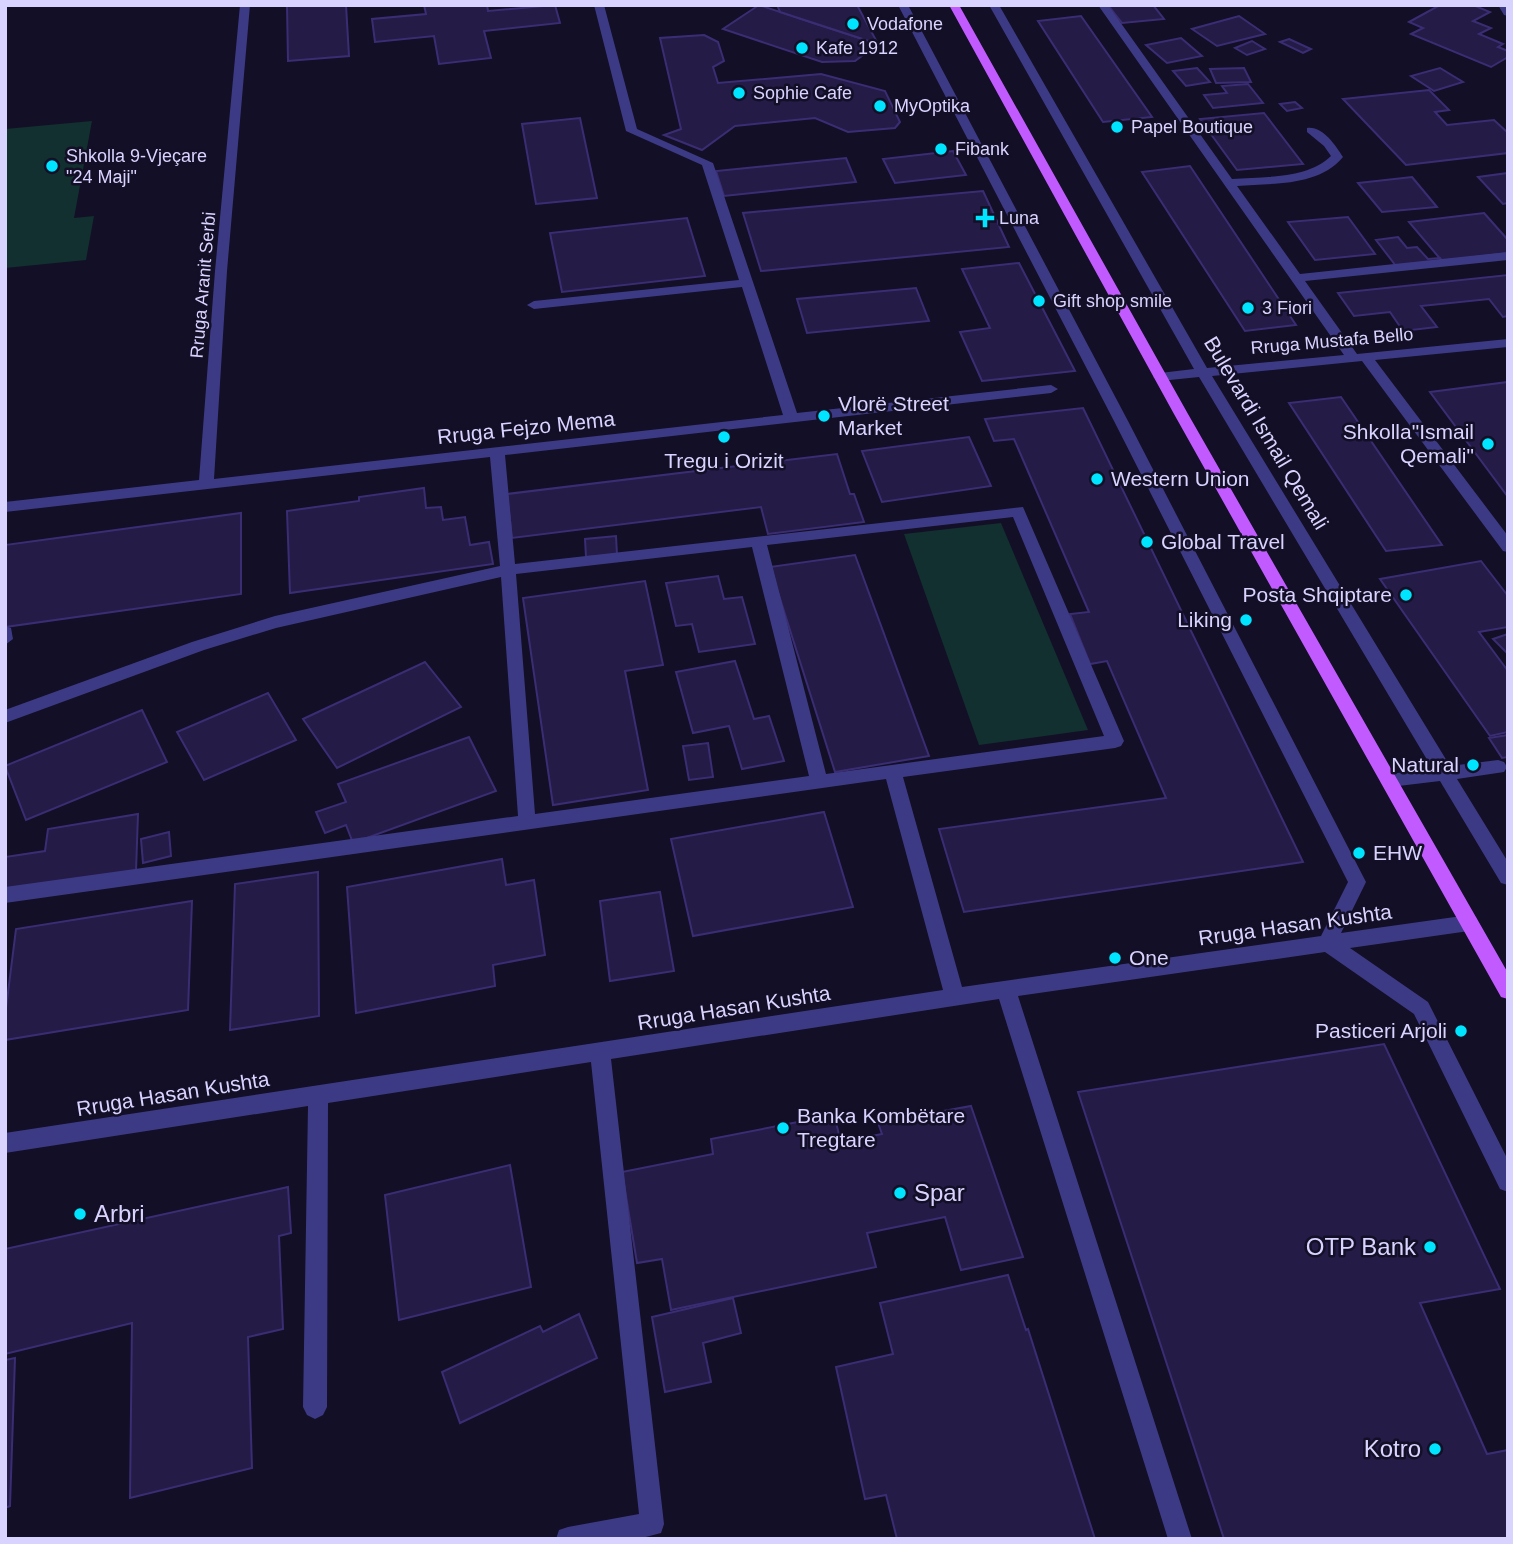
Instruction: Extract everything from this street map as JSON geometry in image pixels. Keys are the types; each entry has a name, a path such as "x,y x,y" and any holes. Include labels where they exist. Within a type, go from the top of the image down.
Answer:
{"main road":[{"path":"954,5 1160,377 1508,991"}],"street":[{"name":"Rruga Aranit Serbi","path":"206,484 245,5"},
{"path":"599,5 632,131 707,163 792,419"},
{"path":"903,5 1121,421 1357,882 1327,943 1421,1007 1508,1182"},
{"name":"Bulevardi Ismail Qemali","path":"994,5 1203,373 1508,878"},
{"path":"1103,5 1297,278 1508,547"},
{"path":"1503,5 1508,13"},
{"path":"1230,183 1316,174 1330,167 1337,156 1328,144 1311,130"},
{"path":"1297,278 1508,257"},
{"path":"534,305 747,283"},
{"name":"Rruga Mustafa Bello","path":"1160,377 1508,343"},
{"name":"Rruga Fejzo Mema","path":"5,507 1051,390"},
{"path":"497,453 527,822"},
{"path":"5,717 198,646 275,622 508,570 1018,511 1115,741 5,895"},
{"path":"758,541 819,781"},
{"path":"5,632 5,639"},
{"path":"1390,780 1498,767"},
{"path":"893,771 955,997"},
{"name":"Rruga Hasan Kushta","path":"5,1143 955,997 1469,922"},
{"path":"1006,990 1180,1539"},
{"path":"568,1539 652,1524 600,1051"},
{"path":"316,1407 318,1095"}],"green space":[{"name":"Shkolla 9-Vjeçare \"24 Maji\"","path":"92,121 74,218 94,216 86,260 5,268 5,129"},
{"path":"1001,523 1088,730 979,745 904,534"}],"building":[{"path":"287,5 346,5 349,56 288,61"},
{"path":"424,5 487,5 488,11 555,5 560,23 484,31 491,58 439,64 434,36 375,42 372,19 426,14"},
{"path":"759,5 878,44 855,61 822,62 723,29"},
{"path":"777,5 857,5 878,44 780,12"},
{"path":"1108,5 1153,5 1164,19 1122,23"},
{"path":"1440,5 1473,5 1490,12 1473,21 1491,28 1479,34 1503,44 1498,47 1508,51 1508,57 1491,67 1411,34 1423,28 1409,22"},
{"path":"1081,16 1152,117 1103,122 1038,21"},
{"path":"1239,16 1265,34 1217,46 1192,29"},
{"path":"704,35 718,42 724,61 713,67 718,83 821,74 885,91 900,122 895,128 848,132 815,118 735,126 702,150 664,135 681,129 660,38"},
{"path":"1181,38 1202,56 1167,63 1146,45"},
{"path":"1289,39 1311,49 1303,53 1280,42"},
{"path":"1252,41 1265,49 1247,55 1235,48"},
{"path":"1197,68 1210,82 1186,86 1173,71"},
{"path":"1244,68 1251,82 1216,83 1210,69"},
{"path":"1440,68 1463,82 1434,91 1411,76"},
{"path":"1248,84 1263,103 1213,108 1204,95 1227,93 1222,86"},
{"path":"1429,90 1449,110 1435,112 1447,125 1494,120 1508,133 1508,153 1406,165 1343,99"},
{"path":"1295,102 1302,108 1287,111 1280,104"},
{"path":"1264,113 1303,164 1237,170 1200,119"},
{"path":"580,118 597,198 536,204 522,124"},
{"path":"953,151 966,175 895,183 883,159"},
{"path":"846,158 856,182 724,196 716,171"},
{"path":"1190,166 1296,325 1245,331 1142,172"},
{"path":"1508,173 1508,203 1503,204 1478,177"},
{"path":"1412,177 1437,207 1382,212 1358,183"},
{"path":"983,191 1009,247 761,271 743,213"},
{"path":"1484,213 1508,240 1508,253 1442,261 1409,222"},
{"path":"1348,217 1375,254 1315,260 1288,222"},
{"path":"687,218 705,276 562,292 550,233"},
{"path":"1398,237 1407,248 1417,247 1428,259 1440,258 1442,261 1396,266 1376,240"},
{"path":"1019,263 1075,371 982,381 960,332 990,328 962,269"},
{"path":"1508,275 1508,316 1503,317 1489,299 1421,306 1437,327 1403,331 1390,312 1354,316 1338,293"},
{"path":"916,288 929,321 807,333 797,299"},
{"name":"Shkolla\"Ismail Qemali\"","path":"1508,382 1508,497 1430,392"},
{"path":"1341,397 1442,545 1386,551 1289,403"},
{"path":"1083,408 1303,862 964,912 939,829 1166,798 1107,661 1090,664 1070,614 1089,612 1014,439 994,441 985,419"},
{"path":"969,437 991,486 882,502 862,451"},
{"path":"837,454 850,494 854,494 864,522 768,534 761,507 512,538 507,494"},
{"path":"424,488 426,508 441,507 443,520 465,517 470,545 489,542 493,564 290,593 287,511"},
{"path":"241,513 241,594 5,627 5,545"},
{"path":"616,536 617,555 586,557 585,539"},
{"path":"855,555 929,756 835,772 770,567"},
{"path":"1481,561 1508,596 1508,627 1479,632 1508,671 1508,732 1490,736 1380,579"},
{"path":"718,576 724,599 742,597 755,644 699,652 692,624 676,626 666,583"},
{"path":"645,581 663,665 625,671 648,790 553,805 523,598"},
{"path":"1508,634 1508,654 1493,639"},
{"path":"735,661 754,719 769,716 784,761 742,769 729,726 693,733 676,672"},
{"path":"425,662 461,707 337,768 303,719"},
{"path":"268,693 296,740 204,780 177,732"},
{"path":"142,710 167,762 26,820 5,766"},
{"path":"1508,735 1508,757 1502,758 1489,738"},
{"path":"469,737 496,791 353,843 346,825 325,833 316,812 346,802 338,784"},
{"path":"708,743 713,777 689,780 683,746"},
{"path":"824,812 853,907 693,936 671,839"},
{"path":"138,814 136,871 5,894 5,857 45,851 48,829"},
{"path":"169,832 171,856 143,863 141,839"},
{"path":"502,859 506,885 534,880 545,955 493,965 495,986 356,1013 347,887"},
{"path":"318,872 319,1016 230,1030 235,884"},
{"path":"660,892 674,971 610,981 600,901"},
{"path":"192,901 188,1010 5,1040 5,1016 16,929"},
{"path":"1384,1044 1500,1289 1420,1303 1487,1454 1508,1450 1508,1539 1224,1539 1078,1092"},
{"path":"971,1106 1023,1257 961,1270 945,1217 867,1233 876,1267 671,1310 662,1259 637,1263 622,1172 713,1154 711,1139 834,1115 841,1142 882,1134 878,1123"},
{"path":"510,1165 531,1287 399,1320 385,1195"},
{"path":"288,1187 291,1233 279,1236 283,1329 248,1337 252,1468 130,1498 132,1323 5,1354 5,1249"},
{"path":"1008,1275 1095,1539 897,1539 886,1495 865,1499 836,1367 893,1354 880,1303"},
{"path":"733,1298 741,1333 703,1343 711,1382 665,1392 652,1317"},
{"path":"579,1314 597,1358 460,1423 442,1372 540,1326 543,1332"},
{"path":"15,1358 10,1506 5,1508 5,1360"}],"place":[{"name":"Vodafone","path":"853,24"},
{"name":"Kafe 1912","path":"802,48"},
{"name":"Sophie Cafe","path":"739,93"},
{"name":"MyOptika","path":"880,106"},
{"name":"Papel Boutique","path":"1117,127"},
{"name":"Fibank","path":"941,149"},
{"name":"Shkolla 9-Vjeçare \"24 Maji\"","path":"52,166"},
{"name":"Luna","path":"985,218"},
{"name":"Gift shop smile","path":"1039,301"},
{"name":"3 Fiori","path":"1248,308"},
{"name":"Vlorë Street Market","path":"824,416"},
{"name":"Tregu i Orizit","path":"724,437"},
{"name":"Shkolla\"Ismail Qemali\"","path":"1488,444"},
{"name":"Western Union","path":"1097,479"},
{"name":"Global Travel","path":"1147,542"},
{"name":"Posta Shqiptare","path":"1406,595"},
{"name":"Liking","path":"1246,620"},
{"name":"Natural","path":"1473,765"},
{"name":"EHW","path":"1359,853"},
{"name":"One","path":"1115,958"},
{"name":"Pasticeri Arjoli","path":"1461,1031"},
{"name":"Banka Kombëtare Tregtare","path":"783,1128"},
{"name":"Spar","path":"900,1193"},
{"name":"Arbri","path":"80,1214"},
{"name":"OTP Bank","path":"1430,1247"},
{"name":"Kotro","path":"1435,1449"}]}
